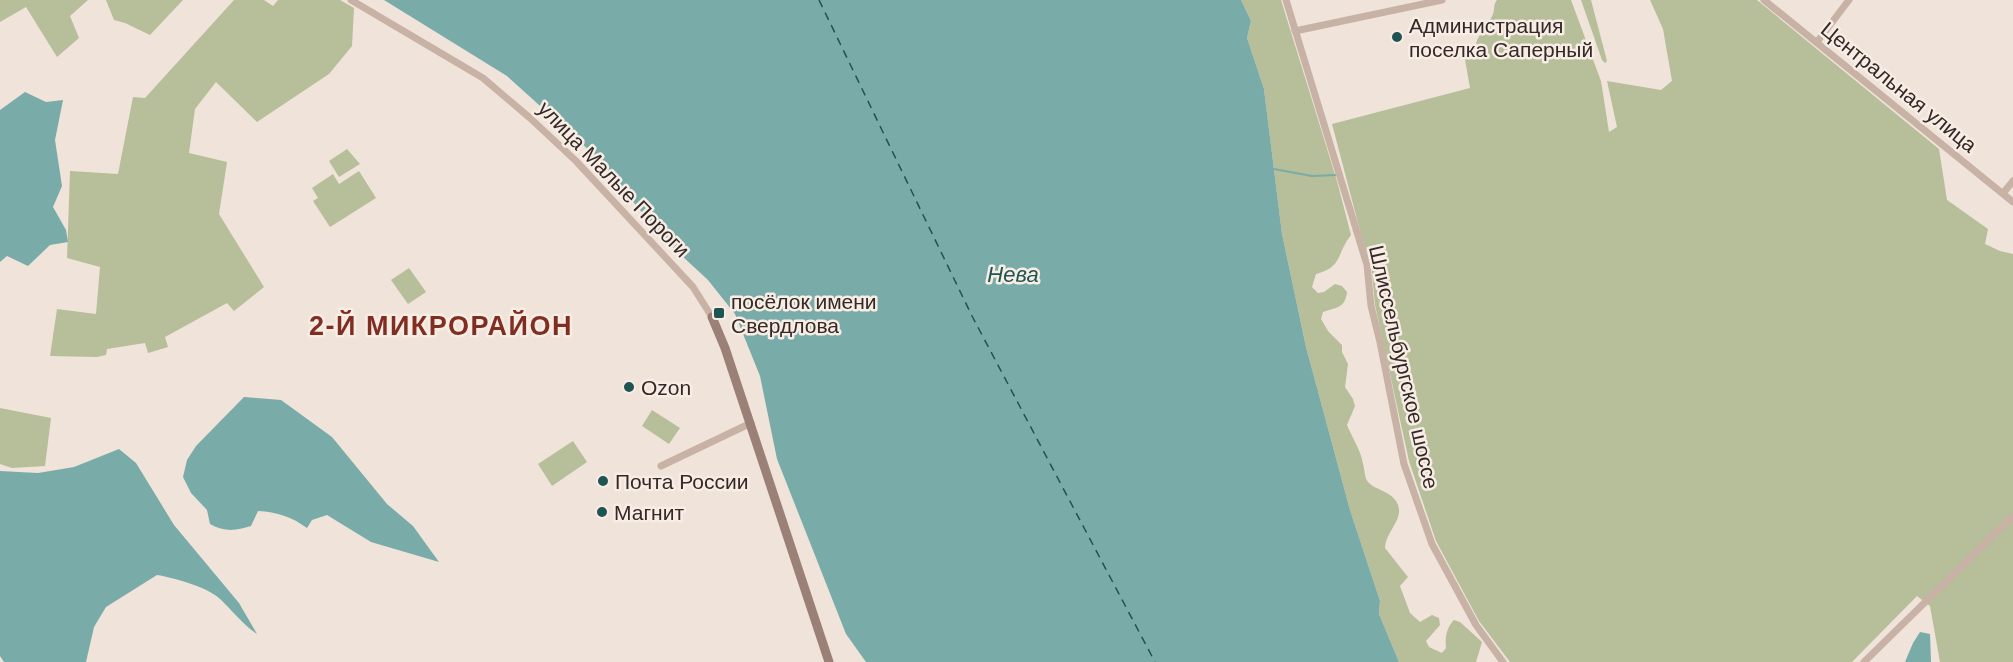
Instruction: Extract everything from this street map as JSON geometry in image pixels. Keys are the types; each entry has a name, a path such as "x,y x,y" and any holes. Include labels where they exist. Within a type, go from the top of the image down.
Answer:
{"street":[{"name":"улица Малые Пороги","path":"351,0 483,78 576,161 693,287 712,317 725,348 829,662"},
{"name":"Шлиссельбургское шоссе","path":"1286,0 1367,265 1371,306 1404,464 1432,544 1476,625 1503,662"},
{"path":"1295,31 1442,0"},
{"name":"Центральная улица","path":"1764,0 2004,192 2013,202"},
{"path":"1817,42 1849,0"},
{"path":"2004,192 2013,181"},
{"path":"661,466 751,423"},
{"path":"1864,662 2013,516"}],"green space":[{"path":"0,0 88,0 70,16 79,38 57,57 26,7 0,22"},
{"path":"106,0 183,0 150,35 114,20"},
{"path":"234,0 264,0 273,6 278,0 340,0 354,8 352,46 329,74 257,122 216,82 195,109 189,153 227,162 219,214 264,287 234,311 227,303 165,337 168,347 148,353 145,343 107,349 106,355 97,357 50,356 57,309 96,314 100,267 67,258 70,171 118,174 133,97 145,98"},
{"path":"1241,0 1281,0 1337,181 1351,235 1335,264 1316,274 1312,287 1318,293 1324,292 1335,284 1342,286 1347,292 1344,302 1336,308 1323,312 1321,319 1328,331 1342,345 1342,352 1348,364 1345,387 1355,406 1347,425 1360,454 1366,478 1372,485 1390,495 1399,509 1385,548 1408,577 1400,586 1410,613 1420,622 1432,615 1439,618 1440,625 1426,641 1429,647 1442,653 1446,648 1448,630 1454,620 1460,622 1482,642 1476,662 1399,662 1379,614 1380,601 1350,510 1306,347 1282,234 1264,89 1247,38 1251,21"},
{"path":"1497,0 1571,0 1601,81 1609,132 1617,127 1607,81 1661,90 1672,81 1663,29 1650,0 1757,0 1939,149 1947,200 1988,229 1985,244 2013,254 2013,662 1940,662 1930,606 1917,596 1852,662 1510,662 1479,621 1436,541 1409,461 1375,305 1371,263 1363,242 1332,124 1470,88 1464,54 1475,49 1478,39 1493,14"},
{"path":"1581,0 1591,0 1607,61 1605,63 1602,60"},
{"path":"347,149 360,164 339,177 329,161"},
{"path":"359,171 376,198 330,227 313,201 318,198 312,188 333,174 339,184"},
{"path":"409,268 426,292 408,304 391,280"},
{"path":"0,408 51,418 45,466 12,468 0,464"},
{"path":"652,410 680,428 669,444 642,426"},
{"path":"573,441 587,462 552,486 538,464"}],"water":[{"name":"Нева","path":"384,0 1241,0 1251,21 1247,38 1264,89 1282,234 1306,347 1350,510 1380,601 1379,614 1399,662 866,662 846,634 777,459 760,376 735,314 708,280 668,243 590,151 507,76"},
{"path":"25,92 46,102 63,100 55,140 62,186 53,207 66,230 68,242 50,245 28,266 7,256 0,262 0,110"},
{"path":"244,397 281,400 332,437 387,504 413,526 439,562 371,542 327,515 312,520 307,528 284,516 258,511 251,526 246,528 225,529 210,524 207,510 191,493 183,477 187,460 196,446"},
{"path":"119,449 136,463 174,525 239,603 257,634 213,594 189,583 157,575 106,607 94,627 86,662 4,662 0,656 0,471 38,473 74,467"},
{"path":"1920,632 1930,634 1931,662 1905,662 1913,643"}],"waterway":[{"path":"1274,169 1312,176 1337,175"}],"ferry route":[{"path":"819,0 972,316 1155,662"}],"place":[{"name":"Администрация поселка Саперный","path":"1397,37"},
{"name":"посёлок имени Свердлова","path":"719,313"},
{"name":"Ozon","path":"629,387"},
{"name":"Почта России","path":"603,481"},
{"name":"Магнит","path":"602,512"}],"district":[{"name":"2-Й МИКРОРАЙОН","path":"441,326"}]}
